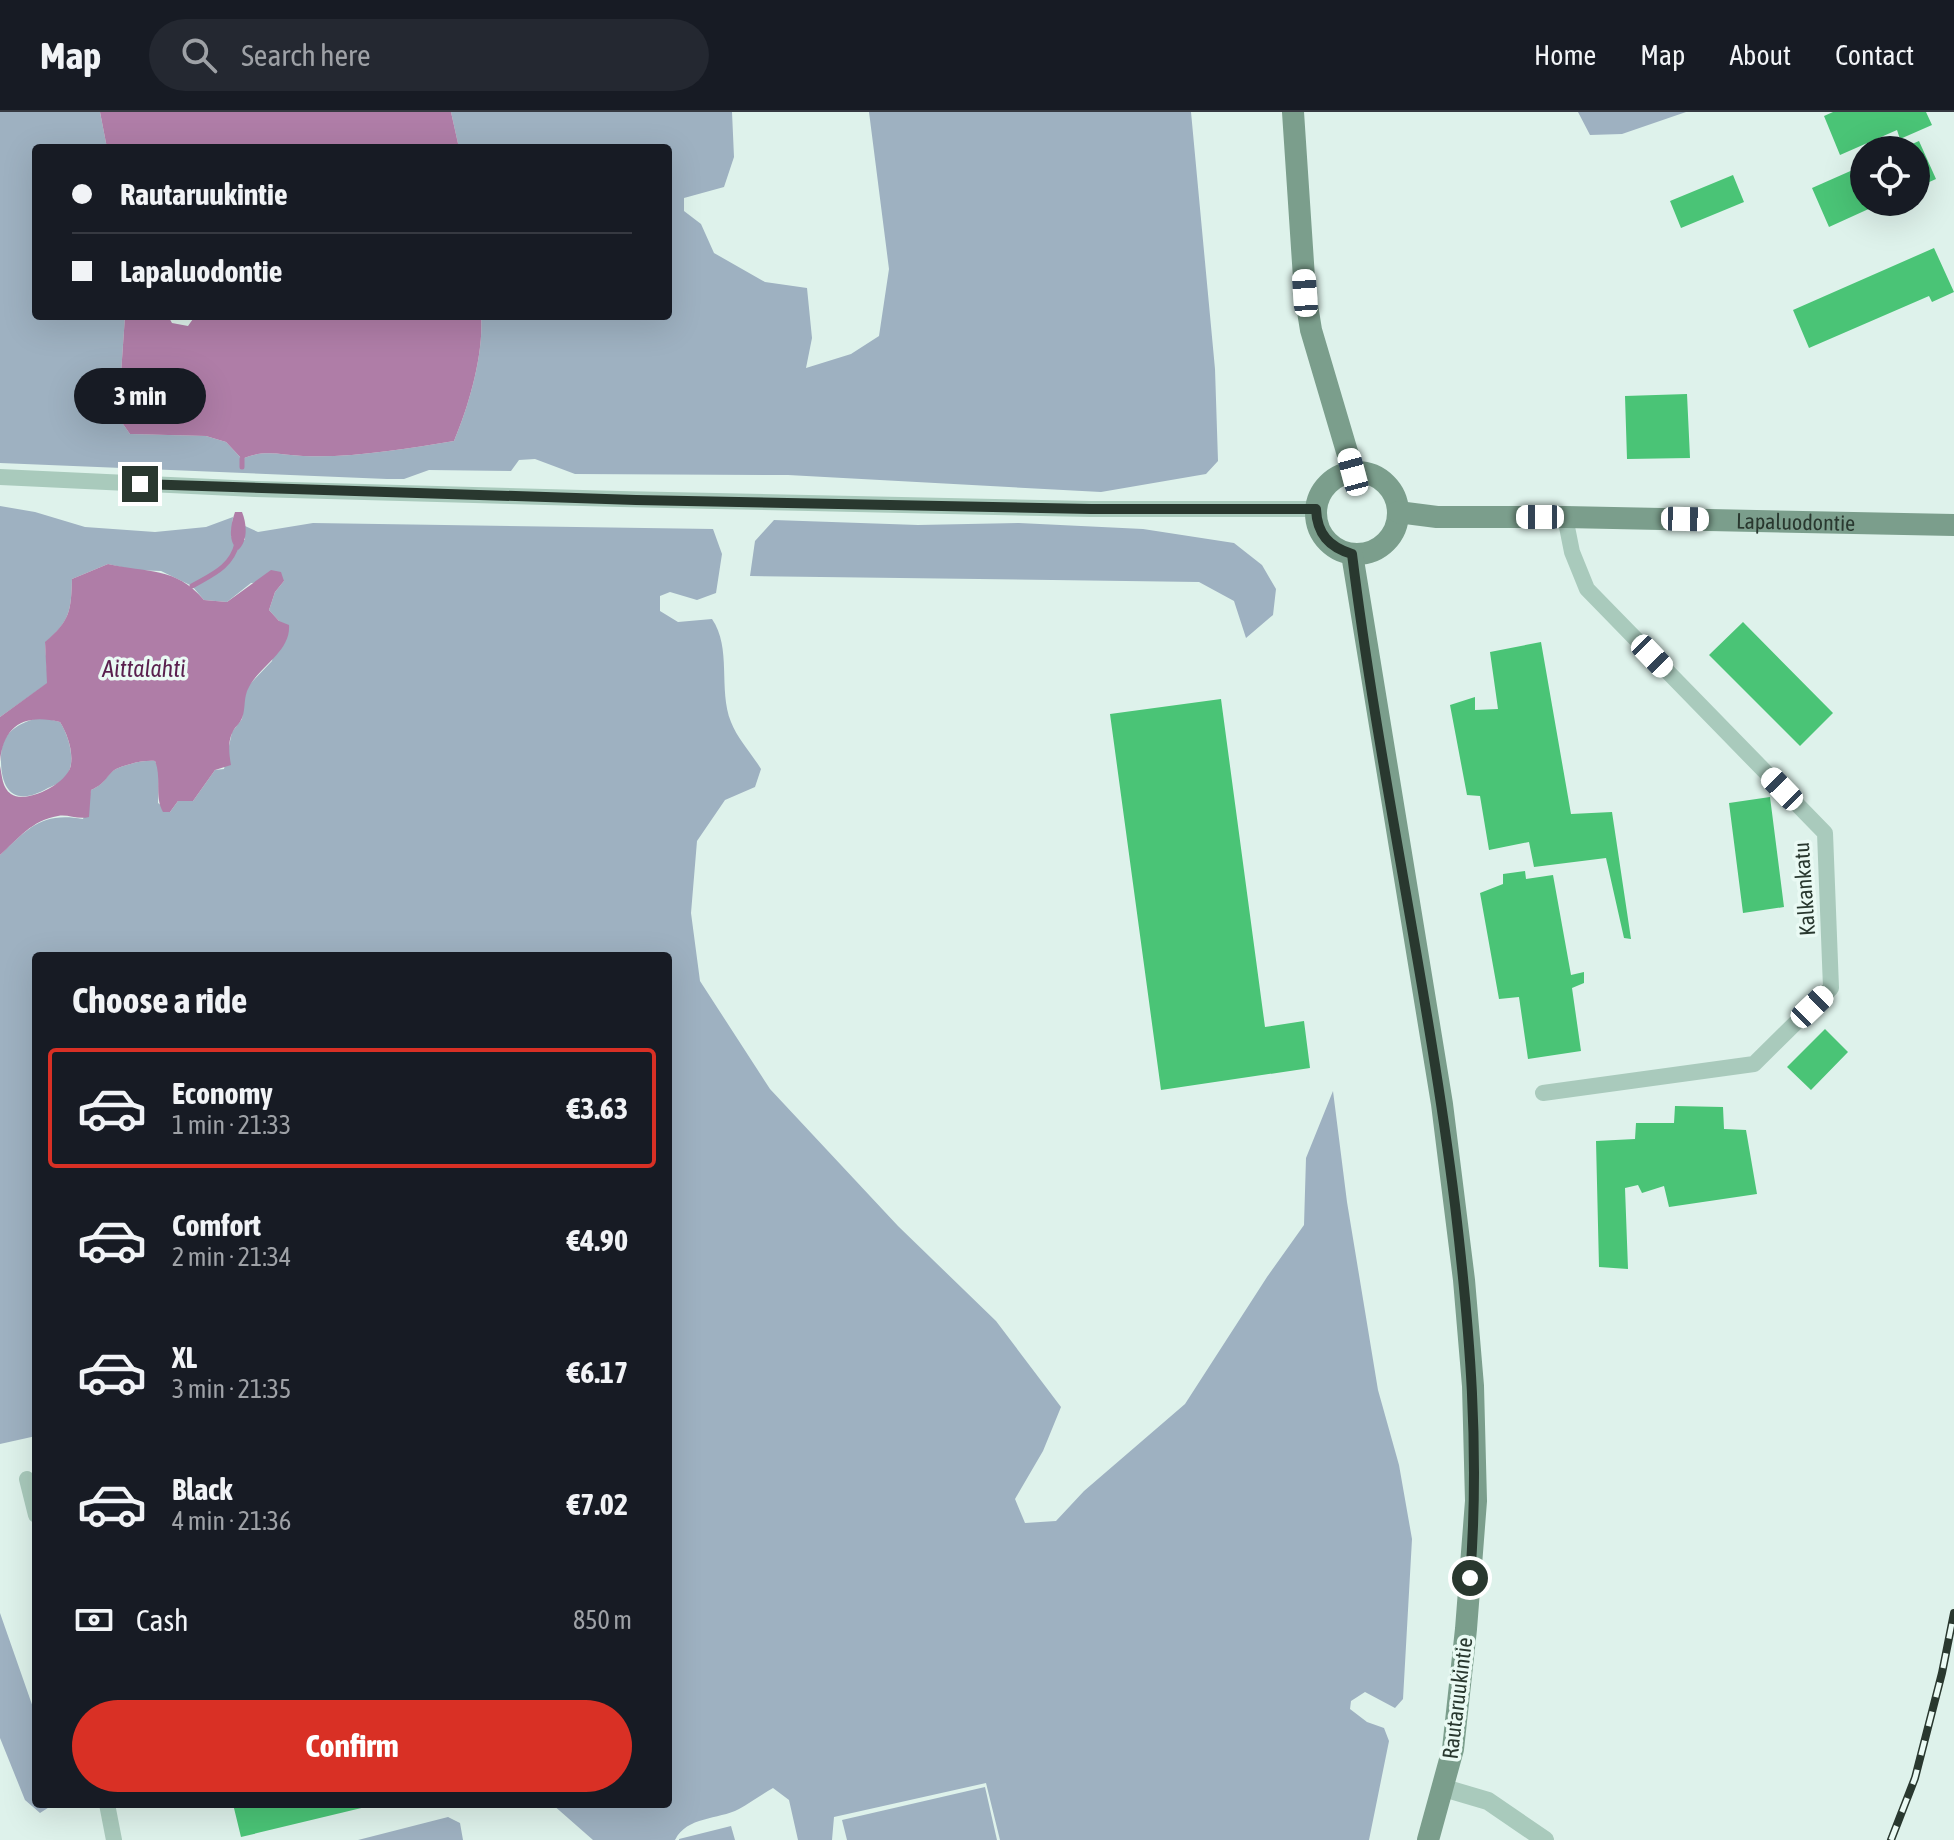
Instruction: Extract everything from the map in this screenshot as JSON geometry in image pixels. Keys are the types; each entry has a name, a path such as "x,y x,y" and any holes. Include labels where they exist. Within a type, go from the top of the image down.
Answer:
{"main road":[{"path":"1293,112 1305,293 1315,343 1353,472"},
{"path":"1353,472 1379,478 1395,499 1398,512 1396,526 1389,538 1366,553 1352,554 1329,544 1317,522 1316,509 1328,484 1339,476 1353,472"},
{"name":"Lapaluodontie","path":"1398,512 1437,517 1954,525"},
{"name":"Rautaruukintie","path":"1352,554 1442,1104 1464,1280 1473,1386 1475,1515 1453,1749 1428,1840"}],"street":[{"path":"0,477 271,490 620,499 1091,509 1316,509"},
{"name":"Kalkankatu","path":"1543,1093 1754,1064 1831,988 1825,833 1587,589 1572,552 1565,517"},
{"path":"27,1479 32,1499"},
{"path":"1444,1788 1488,1801 1545,1840"},
{"path":"108,1808 114,1840"}],"shaded area":[{"path":"0,112 100,112 106,144 32,144 32,320 125,320 118,417 130,434 206,436 226,442 242,459 265,453 303,456 360,454 454,441 474,379 481,320 672,320 672,144 458,144 451,112 732,112 734,157 724,187 684,198 684,211 701,224 714,253 765,282 807,288 812,338 806,368 851,354 879,336 889,269 869,112 1191,112 1215,369 1218,461 1206,474 1101,492 788,475 575,474 535,459 519,460 511,471 429,470 404,479 0,463"},
{"path":"1578,112 1686,112 1622,134 1590,135"},
{"path":"0,506 35,512 85,527 155,532 206,527 233,517 231,537 245,540 245,526 258,532 313,523 713,529 722,554 716,593 697,600 670,592 660,596 660,611 678,622 712,619 722,643 725,696 731,722 761,769 755,787 725,800 697,841 691,913 700,981 770,1089 898,1226 996,1321 1061,1407 1043,1451 1015,1499 1025,1523 1056,1521 1084,1491 1185,1404 1304,1225 1306,1158 1333,1091 1347,1202 1378,1390 1399,1465 1412,1539 1403,1699 1395,1708 1365,1692 1351,1701 1350,1709 1367,1722 1384,1728 1389,1741 1369,1840 1000,1840 986,1783 834,1817 832,1840 798,1840 789,1800 773,1788 731,1813 687,1827 675,1840 593,1840 557,1808 672,1808 672,952 32,952 32,1437 0,1444 0,855 28,830 46,820 83,819 91,790 113,771 130,764 155,761 159,770 158,803 170,812 178,801 193,801 215,770 224,769 232,732 242,719 244,697 249,685 272,661 279,621 269,610 275,592 284,581 251,583 227,602 204,600 192,586 161,571 134,570 108,564 72,579 68,615 45,643 48,683 0,717"},
{"path":"774,520 918,525 1019,523 1143,529 1234,543 1262,565 1276,589 1273,615 1246,638 1234,601 1199,582 750,576 755,541"},
{"path":"40,717 60,722 69,742 71,766 58,783 36,794 18,796 12,793 3,779 2,747 13,730"},
{"path":"0,1613 32,1705 32,1806 25,1800 0,1738"},
{"path":"985,1787 997,1840 847,1840 842,1820"},
{"path":"448,1817 460,1823 463,1840 358,1840"},
{"path":"731,1826 735,1840 679,1840 679,1839"}],"water":[{"path":"100,112 451,112 458,144 106,144"},
{"path":"125,320 170,320 188,326 192,320 481,320 474,379 454,441 360,454 303,456 265,453 242,459 226,442 206,436 130,434 118,417"},
{"path":"235,512 242,512 246,527 244,542 238,550 231,537"},
{"name":"Aittalahti","path":"108,564 171,576 193,589 204,600 227,602 271,570 281,572 284,581 275,592 269,610 279,621 289,625 285,643 247,691 242,718 230,741 231,765 215,770 193,801 178,801 170,812 163,812 155,761 130,764 116,769 91,790 89,817 49,818 26,831 0,855 0,766 6,788 18,797 37,794 56,784 69,771 71,759 69,742 60,722 36,719 26,721 11,731 2,749 0,762 0,717 47,683 45,642 68,615 72,579"}],"building":[{"path":"1833,112 1926,112 1932,125 1907,136 1899,136 1897,130 1883,136 1850,136 1850,151 1840,155 1824,116"},
{"path":"1930,166 1936,179 1930,182"},
{"path":"1850,171 1850,216 1853,216 1829,227 1812,188"},
{"path":"1733,175 1744,202 1681,228 1670,201"},
{"path":"1934,248 1954,292 1932,302 1929,296 1809,348 1793,310"},
{"path":"1687,394 1690,458 1627,459 1625,396"},
{"path":"1743,622 1833,713 1800,746 1709,655"},
{"path":"1541,642 1571,814 1612,812 1631,939 1624,938 1606,858 1534,867 1529,842 1489,850 1480,796 1467,795 1450,705 1475,697 1475,710 1498,709 1490,652"},
{"path":"1221,699 1265,1027 1304,1021 1310,1068 1161,1090 1110,714"},
{"path":"1770,797 1784,907 1743,913 1729,803"},
{"path":"1525,871 1526,879 1553,875 1571,975 1584,972 1584,983 1572,988 1581,1051 1528,1059 1519,997 1499,999 1480,893 1503,884 1503,874"},
{"path":"1825,1029 1848,1052 1811,1090 1787,1067"},
{"path":"1675,1106 1723,1107 1724,1129 1746,1130 1757,1194 1669,1207 1664,1186 1642,1193 1638,1185 1625,1188 1628,1269 1599,1267 1596,1141 1635,1139 1636,1123 1674,1123"},
{"path":"234,1808 362,1808 241,1837"}],"waterway":[{"path":"242,459 242,467"},
{"path":"192,586 226,564 237,543"}],"railway":[{"path":"1891,1840 1915,1778 1954,1613"}],"route":[{"path":"140,484 636,500 1091,509 1316,509 1321,534 1329,544 1352,554 1442,1104 1464,1280 1473,1386 1476,1501 1470,1578"}]}
